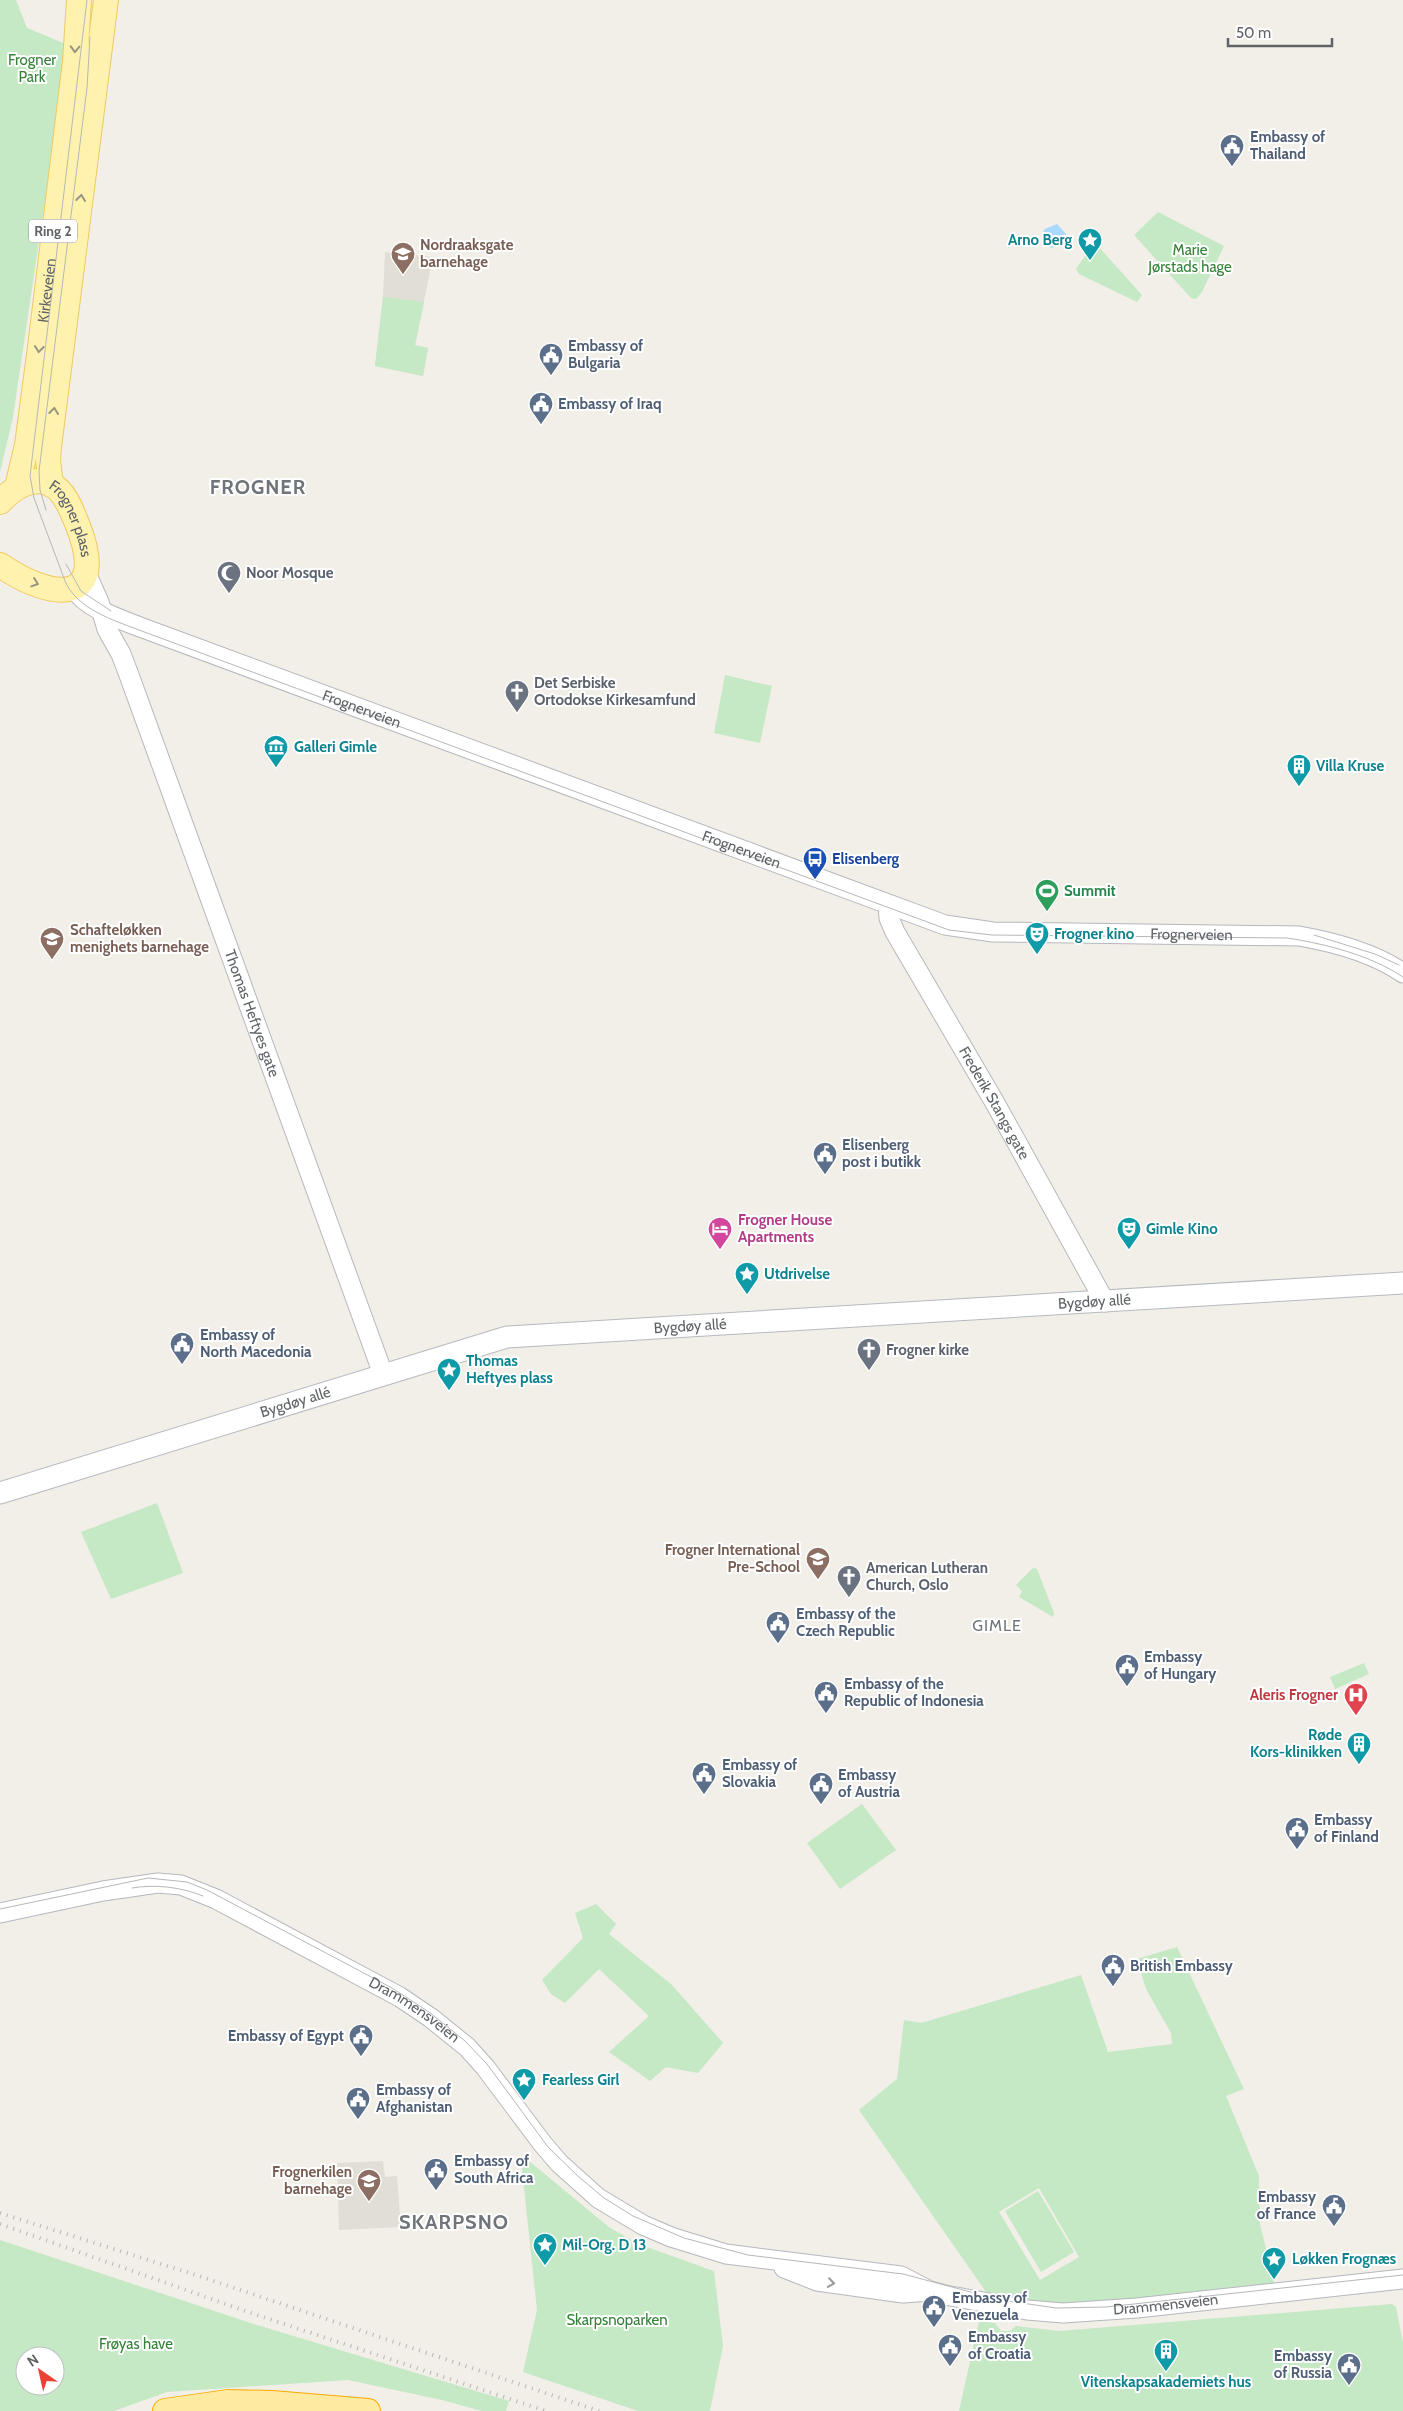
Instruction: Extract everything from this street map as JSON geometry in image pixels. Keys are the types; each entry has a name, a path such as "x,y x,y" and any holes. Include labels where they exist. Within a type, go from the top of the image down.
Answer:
{"highway":[{"path":"165,2411 237,2402 315,2405 368,2411"}],"main road":[{"name":"Kirkeveien","path":"18,487 24,462 75,62 79,0"},
{"name":"Ring 2","path":"52,485 48,460 106,0"},
{"name":"Frogner plass","path":"0,502 18,487 35,482 52,485 66,501 79,527 88,561 80,582"},
{"path":"0,565 18,577 64,591 80,582"},
{"name":"Bygdøy allé","path":"0,1493 384,1374 515,1336 1403,1283"}],"street":[{"name":"Frognerveien","path":"80,582 81,597 110,614 945,925 973,930 1299,936 1333,944 1377,959 1403,973"},
{"name":"Thomas Heftyes gate","path":"110,614 121,654 384,1374"},
{"name":"Frederik Stangs gate","path":"888,905 889,918 895,932 1048,1197 1105,1302"},
{"name":"Drammensveien","path":"0,1913 131,1885 171,1884 199,1891 332,1960 431,2018 467,2047 485,2067 553,2156 598,2198 643,2225 671,2237 726,2254 769,2261 818,2281 903,2293 930,2291 1027,2310 1063,2313 1137,2308 1403,2279"}],"shaded area":[{"path":"385,252 433,257 415,345 428,348 423,376 375,366 383,297"},
{"name":"Frognerkilen barnehage","path":"383,2161 385,2177 397,2176 401,2227 339,2230 337,2163"}],"green space":[{"name":"Frogner Park","path":"0,0 16,0 27,28 68,45 13,417 0,472"},
{"name":"Marie Jørstads hage","path":"1158,212 1224,246 1202,292 1196,299 1191,298 1134,235"},
{"path":"1097,245 1142,295 1137,302 1079,274 1076,269 1092,246"},
{"path":"383,297 424,302 415,345 428,348 423,376 375,366"},
{"path":"725,675 772,686 760,743 714,733"},
{"path":"157,1503 183,1573 111,1599 81,1532"},
{"path":"1033,1568 1037,1569 1054,1613 1053,1617 1019,1597 1022,1591 1016,1585"},
{"path":"1364,1663 1369,1674 1335,1689 1330,1677"},
{"path":"862,1804 896,1850 840,1889 807,1843"},
{"path":"596,1904 616,1924 609,1934 672,1985 723,2043 698,2073 666,2067 650,2081 609,2052 649,2016 599,1969 565,2003 551,1994 542,1980 583,1938 575,1913"},
{"path":"1177,1947 1244,2089 1226,2096 1259,2176 1260,2225 1275,2284 1113,2305 1043,2308 991,2299 859,2110 897,2079 904,2020 921,2023 1081,1975 1108,2052 1172,2044 1171,2033 1146,1989 1137,1959","holes":["1039,2188 1079,2257 1040,2280 999,2212"]},
{"name":"Skarpsnoparken","path":"523,2156 610,2228 641,2245 714,2271 723,2346 710,2411 638,2411 523,2372 537,2310 521,2159"},
{"path":"1038,2191 1074,2252 1041,2272 1005,2211"},
{"name":"Frøyas have","path":"0,2240 257,2325 509,2401 506,2411 482,2411 442,2400 348,2380 167,2392 114,2411 0,2411"},
{"path":"1392,2304 1396,2307 1403,2343 1403,2411 959,2411 979,2321 995,2323 1001,2331 1010,2331 1016,2326 1059,2331"}],"water":[{"path":"1057,224 1066,234 1066,239 1064,243 1051,248 1043,238 1042,233 1045,229"}],"tram line":[{"path":"87,0 30,476 34,498 65,581 78,599 87,606 107,617 139,630 949,930 992,935 1287,938 1317,944 1362,957 1376,962 1403,977"},
{"path":"46,510 40,490 39,471 87,88 90,37"},
{"path":"66,564 81,591 111,611"},
{"path":"1314,935 1375,954 1399,965"},
{"path":"0,1909 148,1878 187,1882 207,1890 392,1988 429,2012 465,2041 487,2064 548,2147 604,2198 633,2216 684,2238 748,2255 903,2274 1001,2300 1056,2308 1106,2307 1403,2275"},
{"path":"132,1888 168,1887 186,1890 203,1896"}],"railway":[{"path":"0,2213 202,2277 599,2411"},
{"path":"0,2224 248,2312 546,2411"}],"place":[{"name":"Embassy of Thailand","path":"1232,167"},
{"name":"Arno Berg","path":"1090,261"},
{"name":"Nordraaksgate barnehage","path":"403,275"},
{"name":"Embassy of Bulgaria","path":"551,376"},
{"name":"Embassy of Iraq","path":"541,425"},
{"name":"Noor Mosque","path":"229,594"},
{"name":"Det Serbiske Ortodokse Kirkesamfund","path":"517,713"},
{"name":"Galleri Gimle","path":"276,768"},
{"name":"Villa Kruse","path":"1299,787"},
{"name":"Elisenberg","path":"815,880"},
{"name":"Summit","path":"1047,912"},
{"name":"Frogner kino","path":"1037,955"},
{"name":"Schafteløkken menighets barnehage","path":"52,960"},
{"name":"Elisenberg post i butikk","path":"825,1175"},
{"name":"Frogner House Apartments","path":"720,1250"},
{"name":"Gimle Kino","path":"1129,1250"},
{"name":"Utdrivelse","path":"747,1295"},
{"name":"Embassy of North Macedonia","path":"182,1365"},
{"name":"Frogner kirke","path":"869,1371"},
{"name":"Thomas Heftyes plass","path":"449,1391"},
{"name":"Frogner International Pre-School","path":"818,1580"},
{"name":"American Lutheran Church, Oslo","path":"849,1598"},
{"name":"Embassy of the Czech Republic","path":"778,1644"},
{"name":"Embassy of Hungary","path":"1127,1687"},
{"name":"Embassy of the Republic of Indonesia","path":"826,1714"},
{"name":"Aleris Frogner","path":"1356,1716"},
{"name":"Røde Kors-klinikken","path":"1359,1765"},
{"name":"Embassy of Slovakia","path":"704,1795"},
{"name":"Embassy of Austria","path":"821,1805"},
{"name":"Embassy of Finland","path":"1297,1850"},
{"name":"British Embassy","path":"1113,1987"},
{"name":"Embassy of Egypt","path":"361,2057"},
{"name":"Fearless Girl","path":"524,2101"},
{"name":"Embassy of Afghanistan","path":"358,2120"},
{"name":"Embassy of South Africa","path":"436,2191"},
{"name":"Frognerkilen barnehage","path":"369,2202"},
{"name":"Embassy of France","path":"1334,2227"},
{"name":"Mil-Org. D 13","path":"545,2266"},
{"name":"Løkken Frognæs","path":"1274,2280"},
{"name":"Embassy of Venezuela","path":"934,2328"},
{"name":"Embassy of Croatia","path":"950,2367"},
{"name":"Vitenskapsakademiets hus","path":"1166,2372"},
{"name":"Embassy of Russia","path":"1349,2386"}],"district":[{"name":"FROGNER","path":"258,487"},
{"name":"GIMLE","path":"997,1625"},
{"name":"SKARPSNO","path":"454,2222"}]}
